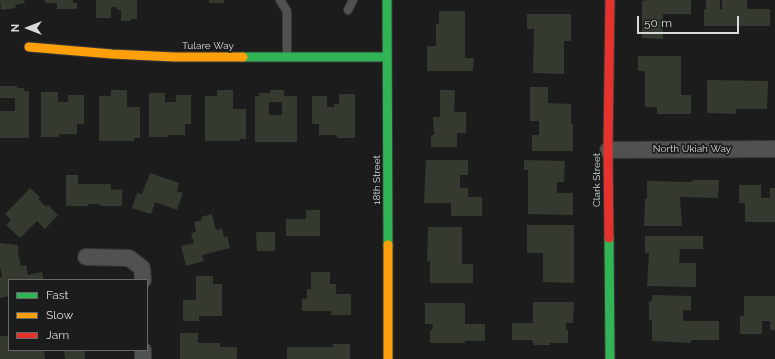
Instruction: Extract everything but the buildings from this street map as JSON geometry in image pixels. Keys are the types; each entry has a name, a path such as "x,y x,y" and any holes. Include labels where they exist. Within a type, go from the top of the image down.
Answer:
{"street":[{"name":"18th Street","path":"387,0 388,359"},
{"name":"Clark Street","path":"610,0 608,150 610,359"},
{"name":"Tulare Way","path":"29,46 112,54 174,57 387,56"},
{"name":"North Ukiah Way","path":"608,150 775,149"},
{"path":"86,257 129,258 142,268 143,279"}],"lane":[{"path":"280,0 287,11 287,57"},
{"path":"348,10 353,0"}],"traffic: fast":[{"path":"387,0 388,245"},
{"path":"243,57 387,57"},
{"path":"609,238 610,359"}],"traffic: slow":[{"path":"29,47 112,54 174,57 243,57"},
{"path":"388,245 388,359"}],"traffic: jam":[{"path":"609,238 608,150 610,0"}]}
